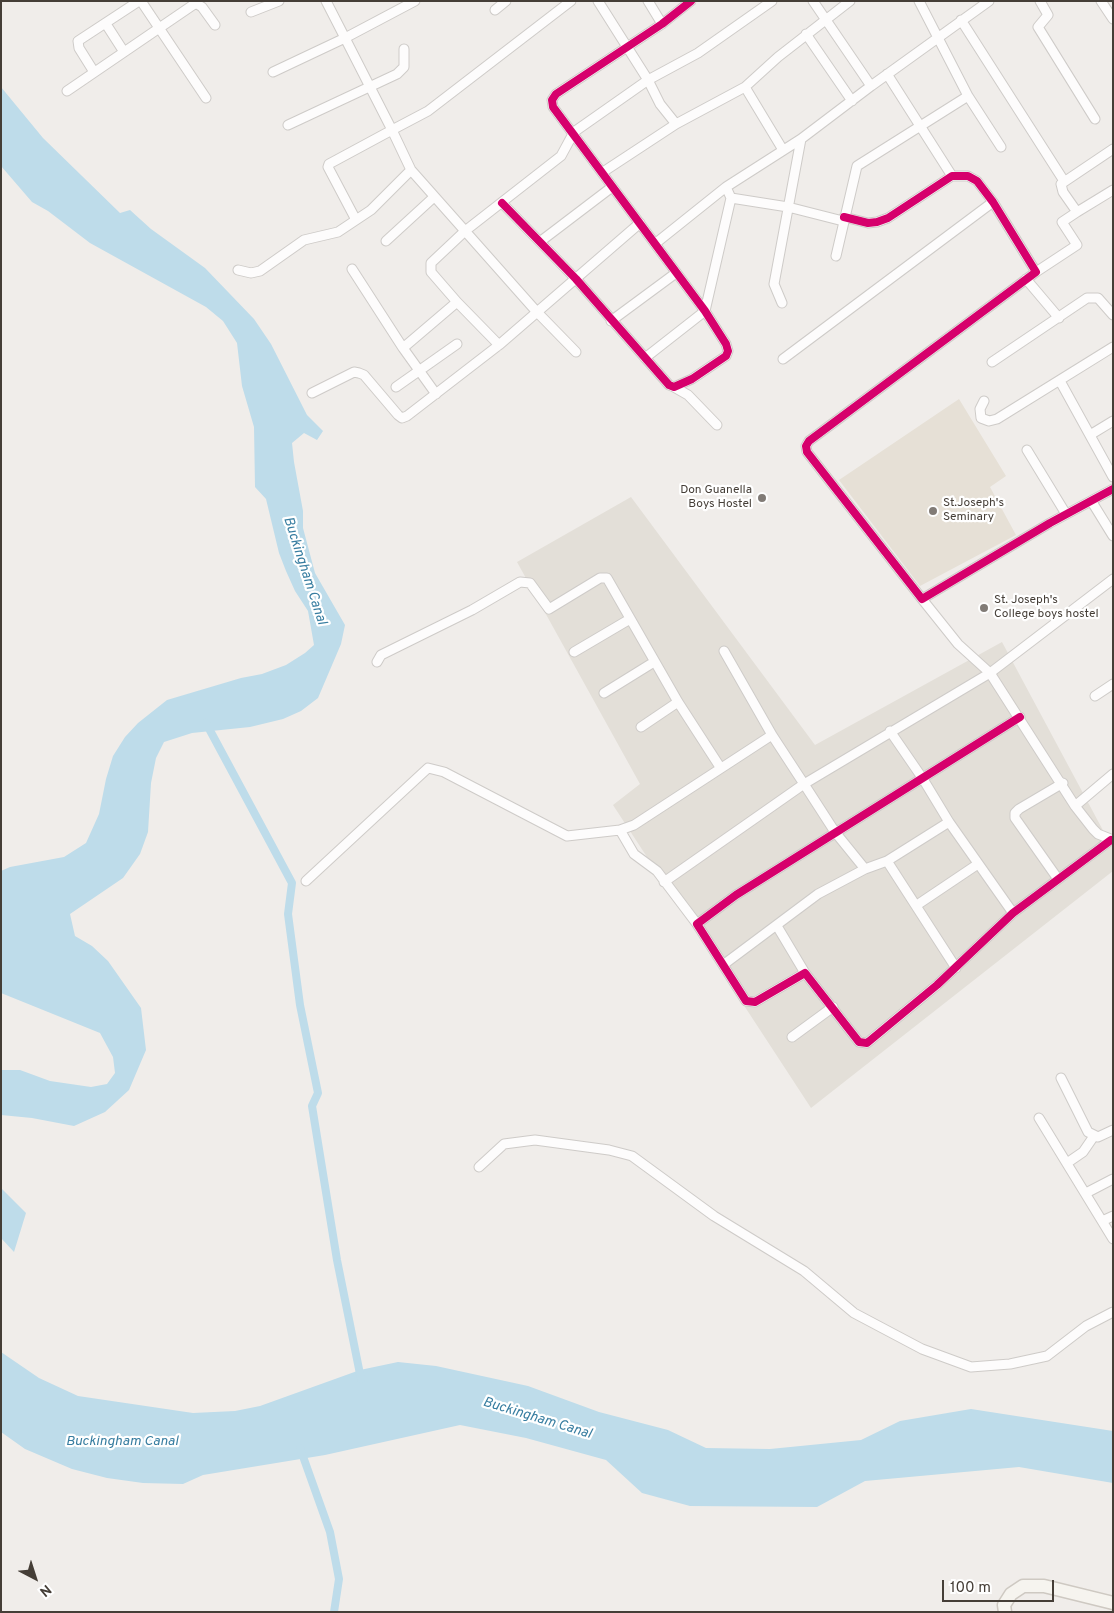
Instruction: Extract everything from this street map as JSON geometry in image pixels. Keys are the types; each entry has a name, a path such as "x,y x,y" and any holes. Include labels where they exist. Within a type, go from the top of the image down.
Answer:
{"street":[{"path":"94,72 79,48 78,41 140,1 206,98"},
{"path":"251,12 279,1"},
{"path":"326,1 411,170 536,311 576,352"},
{"path":"273,72 345,38 416,1"},
{"path":"495,10 506,1"},
{"path":"356,220 328,167 329,164 428,111 571,1"},
{"path":"598,1 648,80 660,104 676,124"},
{"path":"648,1 662,24"},
{"path":"674,386 704,373 726,356 728,351 705,311 553,106 552,100 556,94 662,24 691,1"},
{"path":"498,345 431,272 431,263 465,232 561,156 574,132 648,80 698,53 772,1"},
{"path":"813,1 871,86"},
{"path":"603,172 676,124 745,88 806,34 850,1"},
{"path":"919,1 968,96 1001,147"},
{"path":"656,244 726,187 801,139 887,74 938,40 961,20 990,1"},
{"path":"1040,1 1048,15 1038,27 1095,119"},
{"path":"1101,1 1113,19"},
{"path":"67,91 197,4 202,7 215,25"},
{"path":"961,20 1064,181"},
{"path":"106,24 124,52"},
{"path":"806,34 852,101"},
{"path":"288,125 402,70 404,49"},
{"path":"887,74 952,176"},
{"path":"745,88 783,150"},
{"path":"836,256 843,219 857,166 968,96"},
{"path":"782,303 774,284 801,139"},
{"path":"1077,212 1062,192 1061,184 1113,149"},
{"path":"238,270 251,273 260,271 304,240 338,232 389,195 411,170"},
{"path":"731,198 788,207 868,224 883,220 952,176 968,176 976,181 992,202 1036,272"},
{"path":"541,241 612,187"},
{"path":"645,358 705,311 731,198 726,187"},
{"path":"1112,840 1098,834 1075,806 1063,783 990,673 958,644 807,452 806,446 809,441 1026,279 1077,245 1062,222 1113,190"},
{"path":"386,241 434,197"},
{"path":"783,359 992,202"},
{"path":"502,203 576,279 669,385 688,395 717,424"},
{"path":"312,393 354,372 359,372 402,418 498,345 640,223"},
{"path":"352,269 403,348 436,394"},
{"path":"611,321 676,273"},
{"path":"1026,279 1059,318"},
{"path":"992,362 1092,297 1102,302 1113,315"},
{"path":"403,348 457,302"},
{"path":"396,387 457,344"},
{"path":"984,401 980,409 982,418 989,421 997,419 1113,347"},
{"path":"1060,381 1113,477"},
{"path":"1090,435 1113,421"},
{"path":"1027,450 1066,514"},
{"path":"922,599 1066,514 1092,502 1113,489"},
{"path":"1092,502 1113,536"},
{"path":"377,662 381,655 472,610 524,580 530,583 549,609 600,578 607,578 654,662 720,767"},
{"path":"664,882 804,784 990,673 1113,579"},
{"path":"574,652 630,619"},
{"path":"724,651 772,734 835,832 865,869"},
{"path":"604,693 654,662"},
{"path":"1095,696 1113,684"},
{"path":"641,727 678,702"},
{"path":"697,924 736,894 1020,718"},
{"path":"890,732 923,779 949,822 1013,913"},
{"path":"306,881 428,768 444,772 567,836 620,830 634,825 772,734"},
{"path":"1075,806 1113,774"},
{"path":"1058,879 1015,818 1015,813 1019,808 1063,783"},
{"path":"723,965 818,894 865,869 888,861 949,822"},
{"path":"620,830 634,854 657,871 697,924 750,1003 805,973"},
{"path":"777,926 805,973 859,1042 867,1043 956,968 1013,913 1112,840"},
{"path":"888,861 956,968"},
{"path":"917,905 950,881 978,864"},
{"path":"792,1037 832,1007"},
{"path":"1061,1078 1088,1132 1094,1136 1103,1135 1113,1130"},
{"path":"1039,1118 1113,1239"},
{"path":"1068,1163 1083,1152 1094,1136"},
{"path":"479,1167 504,1144 535,1140 609,1150 632,1156 714,1216 804,1271 854,1313 922,1349 971,1367 1010,1364 1047,1356 1086,1326 1113,1312"},
{"path":"1086,1193 1113,1179"},
{"path":"1102,1221 1113,1216"},
{"path":"1004,1612 1004,1605 1010,1594 1023,1586 1044,1586 1113,1603"}],"shaded area":[{"name":"St.Joseph's Seminary","path":"959,399 1006,476 990,487 1016,535 920,586 839,480"},
{"path":"631,497 815,745 1002,642 1113,849 1113,871 811,1108 613,805 640,784 517,562"}],"water":[{"name":"Buckingham Canal","path":"1,87 43,138 120,213 130,210 151,229 205,268 254,319 271,344 307,415 323,431 317,440 304,433 292,443 294,462 303,511 303,528 315,573 345,625 341,644 318,698 301,711 283,719 250,727 192,733 164,742 156,758 151,783 148,832 140,854 123,878 70,914 75,936 92,946 108,961 141,1008 146,1050 129,1090 105,1112 74,1126 32,1118 1,1115 1,1070 20,1070 50,1081 91,1087 107,1084 115,1073 113,1057 100,1033 1,993 1,871 10,867 64,857 86,843 99,814 113,756 125,737 138,723 167,700 241,678 262,674 286,665 314,645 308,611 295,591 279,553 266,499 255,487 254,427 242,386 237,343 223,321 206,307 90,243 48,211 32,202 1,166"},
{"path":"1,1188 26,1213 14,1252 1,1238"},
{"name":"Buckingham Canal","path":"1,1352 39,1378 78,1396 193,1413 235,1411 260,1406 360,1370 398,1362 436,1366 528,1386 599,1412 668,1430 706,1448 770,1449 861,1440 900,1421 971,1409 1113,1431 1113,1483 1019,1467 865,1481 817,1507 690,1506 642,1493 606,1460 526,1438 460,1425 325,1455 203,1475 183,1484 143,1483 107,1478 72,1469 25,1449 1,1432"}],"waterway":[{"path":"206,723 292,883 288,914 300,1005 318,1093 312,1106 337,1260 361,1379"},
{"path":"300,1448 330,1532 339,1579 334,1612"}],"cycle path":[{"path":"502,203 576,279 669,385 674,387 692,379 726,356 728,351 726,344 705,311 553,107 552,100 556,94 662,24 691,1"},
{"path":"844,217 868,223 877,222 888,218 952,176 968,176 977,181 993,202 1036,272 809,441 806,446 807,452 922,599 1050,523 1113,489"},
{"path":"1020,717 736,895 697,924 746,1001 755,1002 805,973 859,1042 867,1043 937,985 1013,913 1111,840"}],"place":[{"name":"Don Guanella Boys Hostel","path":"762,498"},
{"name":"St.Joseph's Seminary","path":"933,511"},
{"name":"St. Joseph's College boys hostel","path":"984,608"}]}
